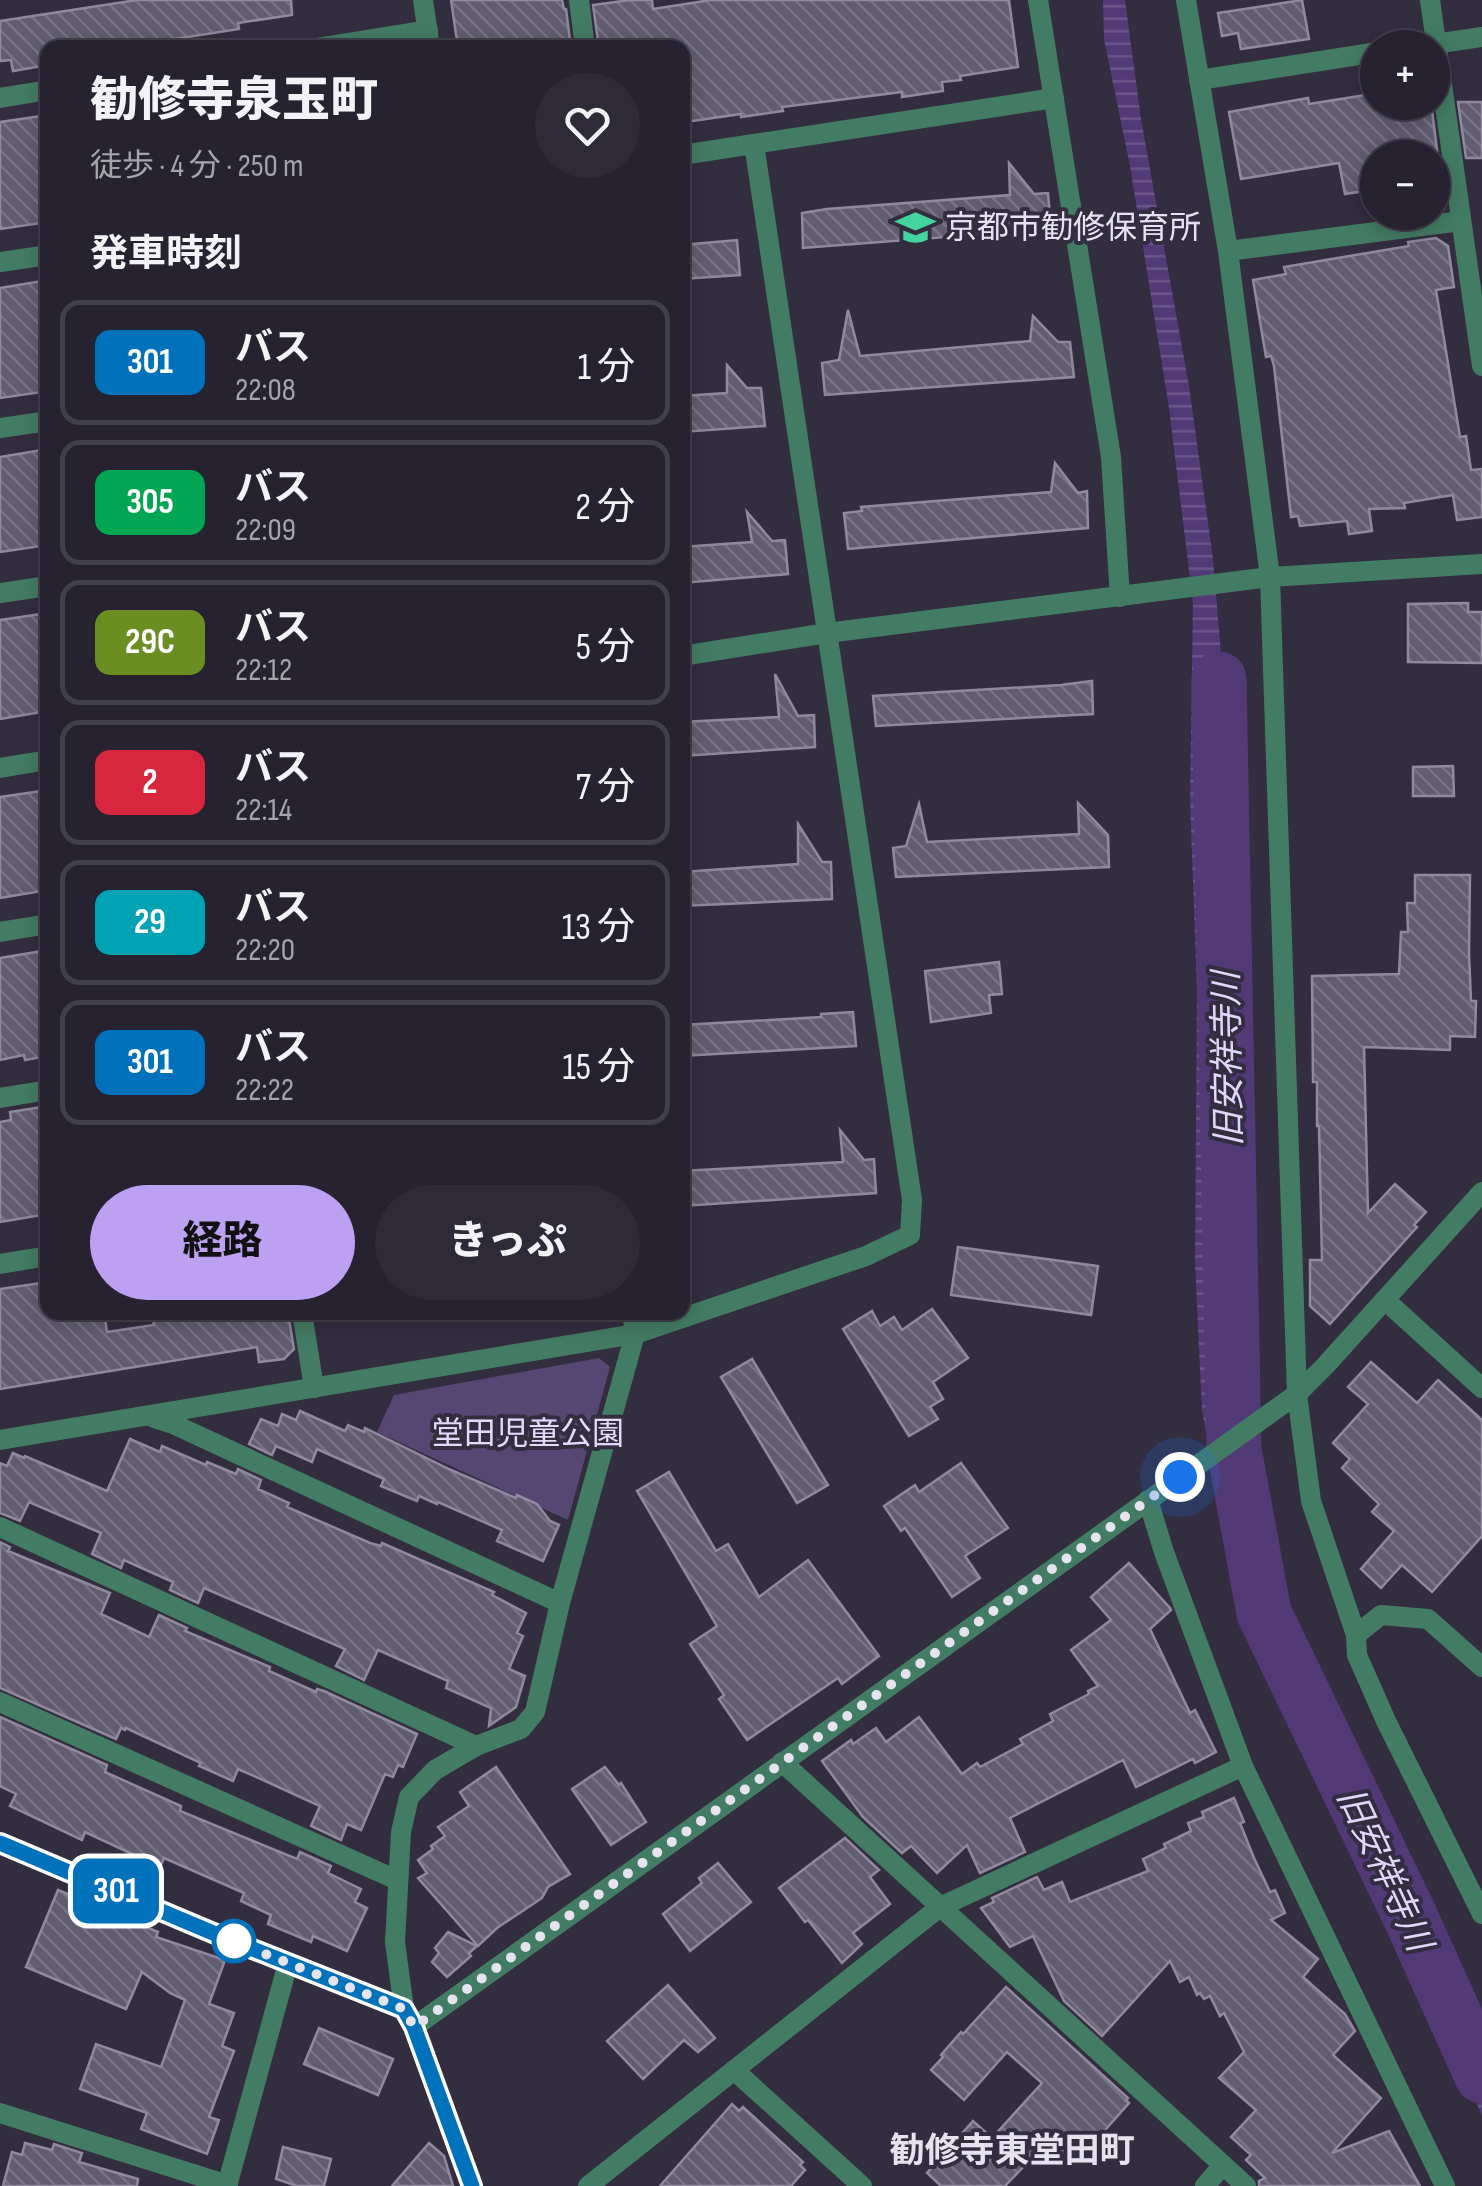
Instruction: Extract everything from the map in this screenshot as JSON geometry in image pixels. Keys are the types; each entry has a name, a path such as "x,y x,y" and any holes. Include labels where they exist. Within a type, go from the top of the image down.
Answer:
{"street":[{"path":"423,0 429,39"},
{"path":"578,0 584,40"},
{"path":"1038,0 1111,457 1120,597"},
{"path":"1186,0 1228,251 1270,577 1298,1394 1311,1501 1356,1635 1357,1656 1482,1914"},
{"path":"1430,0 1434,30"},
{"path":"1450,41 1482,37"},
{"path":"1199,80 1360,55"},
{"path":"0,98 40,91"},
{"path":"690,154 1054,98"},
{"path":"1447,120 1482,366"},
{"path":"690,1315 866,1256 910,1236 912,1200 754,144"},
{"path":"1228,251 1461,222"},
{"path":"0,262 40,255"},
{"path":"0,428 40,422"},
{"path":"690,655 827,632 1270,577 1482,564"},
{"path":"0,594 40,587"},
{"path":"0,768 40,761"},
{"path":"0,932 40,925"},
{"path":"0,1098 40,1091"},
{"path":"409,2018 782,1762 1298,1394 1482,1192"},
{"path":"0,1264 40,1257"},
{"path":"1385,1300 1482,1388"},
{"path":"303,1320 314,1388"},
{"path":"472,2186 409,2018 396,1942 400,1832 409,1798 435,1770 476,1746 521,1728 535,1712 560,1603 635,1334 633,1320"},
{"path":"0,1440 635,1334 676,1320"},
{"path":"147,1416 173,1424 560,1603"},
{"path":"1148,1500 1243,1766 1446,2186"},
{"path":"0,1526 476,1746"},
{"path":"1356,1635 1381,1615 1428,1619 1482,1667"},
{"path":"0,1702 397,1880"},
{"path":"782,1762 1246,2186"},
{"path":"588,2186 940,1907 1243,1766"},
{"path":"0,1843 409,2018"},
{"path":"0,2113 228,2186 288,1963"},
{"path":"734,2070 862,2186"},
{"path":"1205,2186 1223,2165"}],"green space":[{"name":"堂田児童公園","path":"599,1358 610,1367 568,1520 377,1432 394,1395"}],"shaded area":[{"path":"1103,0 1125,0 1141,119 1189,386 1213,559 1227,724 1211,803 1224,917 1214,969 1220,1321 1234,1482 1262,1574 1276,1654 1305,1724 1482,2062 1482,2116 1456,2052 1401,1956 1356,1851 1314,1775 1248,1617 1219,1504 1202,1410 1195,1264 1197,991 1190,799 1193,603 1169,408 1130,166 1104,39"}],"building":[{"path":"137,0 291,0 292,15 238,23 239,29 165,40 40,40 40,66 13,71 11,60 0,61 0,21"},
{"path":"451,0 562,0 566,9 570,40 457,40"},
{"path":"652,0 653,9 711,0 1009,0 1018,67 960,76 961,80 942,82 943,91 902,97 902,92 690,121 690,40 598,40 593,5"},
{"path":"1302,0 1309,39 1241,49 1238,33 1222,36 1218,13"},
{"path":"1360,96 1360,120 1433,120 1436,140 1360,140 1360,192 1345,194 1339,163 1241,179 1229,112 1308,98 1309,104"},
{"path":"1458,102 1482,102 1482,158 1466,158"},
{"path":"40,116 40,223 0,229 0,122"},
{"path":"1009,163 1034,194 1048,193 1051,229 803,248 802,213 1010,195"},
{"path":"1436,238 1448,246 1454,287 1436,290 1460,437 1466,436 1471,470 1482,469 1482,517 1457,520 1453,495 1404,503 1405,508 1369,509 1372,531 1349,534 1347,521 1300,526 1298,516 1291,517 1274,366 1271,356 1266,357 1253,280 1286,274 1284,267"},
{"path":"737,240 740,275 690,278 690,244"},
{"path":"40,281 40,392 0,398 0,288"},
{"path":"848,310 860,356 1030,341 1033,316 1058,342 1070,342 1074,377 825,395 822,363 839,360"},
{"path":"727,365 747,388 761,388 765,426 690,431 690,395 727,393"},
{"path":"40,450 40,546 0,552 0,457"},
{"path":"1055,463 1078,493 1087,491 1088,528 848,549 844,513 862,511 861,507 1051,492"},
{"path":"747,512 772,541 785,540 788,574 690,582 690,546 752,542"},
{"path":"1468,603 1468,612 1482,612 1482,663 1408,662 1408,604"},
{"path":"40,614 40,712 0,719 0,620"},
{"path":"775,674 798,716 814,715 815,747 690,755 690,722 779,717"},
{"path":"1092,681 1093,714 876,726 873,696"},
{"path":"1453,766 1454,796 1413,796 1413,767"},
{"path":"40,791 40,891 0,898 0,797"},
{"path":"1078,803 1108,835 1109,867 896,877 893,848 906,846 919,804 927,842 1079,834"},
{"path":"798,824 822,862 831,862 832,899 690,906 690,871 798,864"},
{"path":"1415,875 1470,875 1469,953 1471,1001 1476,1001 1475,1037 1450,1036 1450,1050 1364,1047 1368,1213 1395,1184 1426,1212 1330,1324 1310,1306 1310,1260 1322,1260 1312,976 1399,974 1401,932 1408,932 1407,903 1415,903"},
{"path":"40,951 40,1057 25,1060 24,1055 0,1060 0,958"},
{"path":"999,962 1002,994 989,995 991,1013 931,1022 925,971"},
{"path":"853,1012 856,1046 690,1056 690,1025"},
{"path":"40,1107 40,1215 0,1222 0,1122 11,1120 10,1112"},
{"path":"840,1130 864,1160 874,1159 876,1193 690,1205 690,1171 843,1162"},
{"path":"958,1247 1098,1266 1091,1315 951,1295"},
{"path":"40,1283 40,1320 105,1320 107,1332 154,1325 153,1320 289,1320 294,1349 284,1359 259,1362 257,1347 0,1389 0,1289"},
{"path":"932,1309 968,1358 933,1382 943,1399 930,1407 938,1419 909,1436 843,1329 872,1311 880,1326 894,1317 902,1330"},
{"path":"752,1359 828,1485 797,1503 721,1377"},
{"path":"1371,1362 1417,1403 1438,1380 1482,1420 1482,1536 1432,1592 1402,1565 1381,1588 1361,1569 1394,1531 1372,1512 1379,1504 1342,1468 1350,1459 1333,1443 1368,1404 1348,1387"},
{"path":"300,1411 345,1431 348,1425 364,1432 365,1428 451,1470 537,1504 550,1521 559,1525 543,1561 497,1541 502,1530 438,1502 419,1496 417,1501 381,1486 384,1479 317,1449 312,1462 276,1446 272,1455 249,1444 261,1419 278,1426 282,1414 296,1420"},
{"path":"130,1439 160,1452 162,1446 236,1474 238,1469 261,1480 258,1489 289,1503 287,1507 494,1592 492,1595 526,1613 517,1633 523,1636 509,1669 525,1676 516,1707 489,1726 491,1708 446,1688 448,1681 378,1650 364,1680 336,1666 345,1649 204,1588 198,1603 170,1590 173,1582 124,1560 121,1568 92,1554 101,1533 29,1502 20,1521 0,1513 0,1463 7,1466 13,1453 107,1491"},
{"path":"961,1463 1008,1528 965,1556 980,1578 952,1597 905,1528 901,1531 884,1506 915,1485 919,1492"},
{"path":"669,1472 716,1551 728,1544 759,1597 808,1560 879,1656 842,1684 838,1678 747,1740 719,1699 724,1695 690,1644 717,1626 637,1491"},
{"path":"0,1542 10,1547 8,1551 110,1593 101,1614 149,1637 159,1615 187,1628 185,1631 270,1667 269,1671 316,1692 324,1691 417,1734 403,1767 398,1765 393,1777 385,1774 361,1830 347,1824 341,1840 311,1826 320,1806 263,1780 238,1769 233,1781 126,1728 121,1728 116,1739 0,1688"},
{"path":"1129,1563 1171,1610 1150,1629 1190,1713 1195,1710 1216,1752 1136,1787 1123,1760 1010,1818 1025,1852 980,1873 967,1845 937,1873 911,1846 902,1853 863,1817 822,1761 876,1728 886,1742 919,1717 962,1774 977,1763 980,1767 1023,1744 1020,1739 1053,1721 1050,1714 1098,1686 1071,1650 1111,1620 1091,1597"},
{"path":"0,1717 107,1765 105,1772 181,1806 180,1811 297,1859 300,1852 331,1866 328,1873 361,1889 355,1902 367,1908 347,1951 313,1936 311,1942 268,1924 271,1915 241,1901 244,1893 164,1858 160,1867 85,1832 82,1840 10,1806 16,1794 0,1786"},
{"path":"496,1767 570,1874 548,1887 542,1898 478,1946 418,1878 427,1873 418,1860 445,1836 438,1827 469,1806 460,1792"},
{"path":"605,1767 621,1783 646,1822 611,1845 572,1789"},
{"path":"1234,1798 1254,1858 1285,1913 1271,1920 1318,1959 1303,1977 1345,2014 1355,2031 1333,2055 1381,2098 1332,2153 1389,2131 1420,2186 1259,2186 1265,2178 1246,2160 1251,2155 1231,2137 1256,2110 1219,2078 1244,2052 1224,2013 1220,2016 1210,1996 1204,1999 1200,1993 1197,1995 1189,1977 1180,1982 1170,1961 1102,2036 1064,2001 1033,1936 1010,1947 981,1908 994,1902 992,1898 1037,1877 1044,1890 1062,1882 1070,1902 1148,1871 1143,1859 1191,1831 1188,1823 1204,1817 1202,1812"},
{"path":"845,1838 879,1870 870,1877 890,1904 853,1933 862,1944 842,1963 779,1888"},
{"path":"718,1863 751,1902 690,1951 663,1914 702,1883 699,1878"},
{"path":"58,1890 158,1932 156,1937 225,1960 209,2004 234,2013 222,2046 234,2051 209,2117 219,2120 207,2154 141,2129 147,2113 80,2089 96,2044 161,2067 185,2000 142,1972 126,2009 26,1967"},
{"path":"448,1932 477,1946 447,1977 432,1962 439,1953 435,1948"},
{"path":"668,1985 715,2038 698,2052 684,2040 643,2079 607,2041"},
{"path":"1006,1987 1129,2103 1076,2163 1050,2139 1005,2186 941,2186 927,2173 973,2121 992,2138 1042,2083 1007,2052 964,2100 931,2070 961,2032"},
{"path":"319,2028 393,2059 378,2095 304,2064"},
{"path":"732,2104 739,2111 743,2107 803,2162 800,2165 805,2170 791,2186 660,2186"},
{"path":"25,2143 52,2150 54,2144 82,2153 79,2162 138,2179 137,2186 3,2186 12,2152 22,2155"},
{"path":"429,2143 444,2156 453,2186 392,2186"},
{"path":"283,2147 331,2159 324,2186 297,2186 276,2179"}],"waterway":[{"name":"旧安祥寺川","path":"1219,679 1234,1449 1264,1613 1482,2076"}],"bus line":[{"name":"301","path":"0,1843 404,2009 472,2186"}],"place":[{"name":"京都市勧修保育所","path":"915,227"}],"district":[{"name":"勧修寺東堂田町","path":"1012,2150"}],"route":[{"path":"234,1941 225,1938 404,2009 414,2027 1180,1477"}]}
